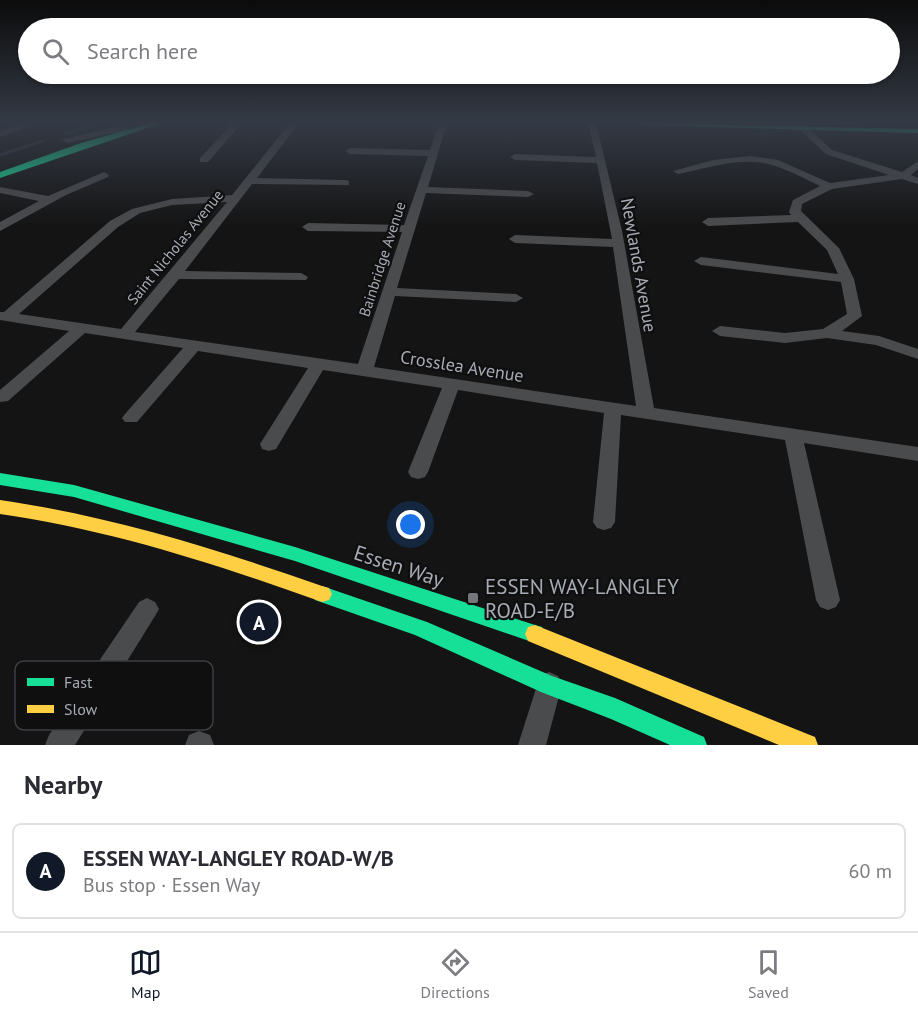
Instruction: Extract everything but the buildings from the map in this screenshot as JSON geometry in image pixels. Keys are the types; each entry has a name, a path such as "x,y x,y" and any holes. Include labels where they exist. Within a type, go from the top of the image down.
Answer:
{"main road":[{"path":"0,175 48,158"},
{"name":"Essen Way","path":"0,479 74,491 295,554 544,637 807,745"},
{"path":"0,507 34,511 125,532 257,571 420,628 549,685 696,745"}],"street":[{"name":"Saint Nicholas Avenue","path":"124,335 268,158"},
{"name":"Bainbridge Avenue","path":"364,371 431,158"},
{"path":"537,158 602,160"},
{"path":"847,158 918,181"},
{"path":"678,171 733,160 757,159 774,162 829,186"},
{"name":"Newlands Avenue","path":"602,160 646,413"},
{"path":"879,341 855,316 847,279 832,248 795,212 797,202 829,186 904,176 918,164"},
{"path":"0,227 49,200 104,175"},
{"path":"250,181 345,183"},
{"path":"0,190 49,200"},
{"path":"421,190 528,194"},
{"path":"4,316 114,224 136,211 172,202 236,198"},
{"path":"708,222 801,219"},
{"path":"308,227 409,229"},
{"path":"515,239 618,243"},
{"path":"700,261 847,279"},
{"path":"175,275 301,278"},
{"path":"389,292 516,298"},
{"name":"Crosslea Avenue","path":"4,316 918,454"},
{"path":"827,333 855,316"},
{"path":"2,397 82,328"},
{"path":"720,332 785,338 827,333 879,341 918,354"},
{"path":"131,418 195,345"},
{"path":"269,444 319,363"},
{"path":"418,472 452,384"},
{"path":"604,522 613,409"},
{"path":"793,435 828,600"},
{"path":"113,661 147,609"},
{"path":"532,745 549,685"},
{"path":"59,745 69,730"}],"traffic: fast":[{"path":"0,175 48,158"},
{"path":"0,479 74,491 295,554 535,634"},
{"path":"322,594 420,628 549,685 615,709 696,745"}],"traffic: slow":[{"path":"0,507 123,530 322,594"},
{"path":"535,634 807,745"}],"place":[{"name":"ESSEN WAY-LANGLEY ROAD-E/B","path":"473,598"},
{"name":"ESSEN WAY-LANGLEY ROAD-W/B","path":"259,622"}]}
